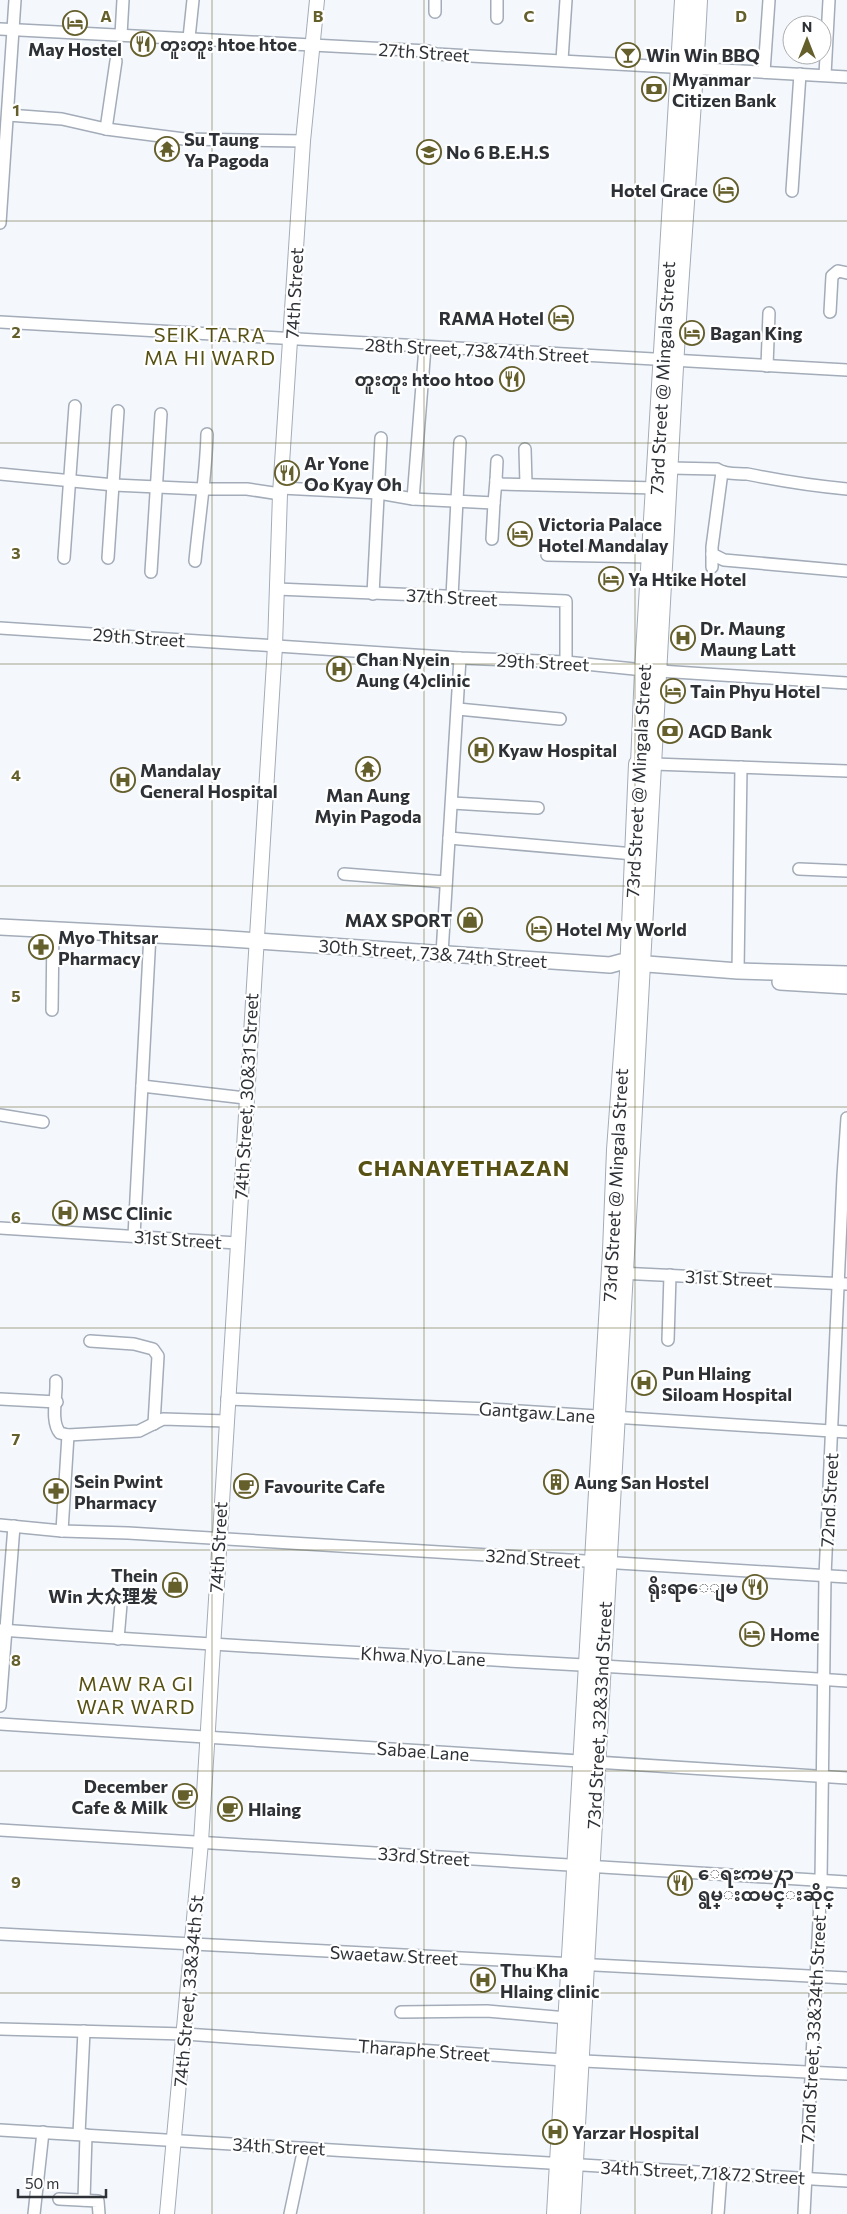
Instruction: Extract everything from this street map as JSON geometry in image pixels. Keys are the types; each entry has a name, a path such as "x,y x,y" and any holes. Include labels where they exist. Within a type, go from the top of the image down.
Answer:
{"main road":[{"name":"73rd Street @ Mingala Street","path":"684,0 687,67"},
{"name":"73rd Street @ Mingala Street","path":"600,1562 617,1273 616,1140 635,968 654,764 650,557 669,361 687,67 698,0"},
{"name":"73rd Street @ Mingala Street","path":"635,968 634,854 670,468 669,361"},
{"name":"30th Street, 73& 74th Street","path":"0,927 255,940 610,965 621,962 635,968"},
{"path":"635,968 847,974"},
{"path":"635,968 847,986"},
{"name":"73rd Street, 32&33nd Street","path":"583,1866 600,1562"},
{"path":"556,2214 566,2164 583,1866"},
{"path":"572,2060 567,2018 578,1965"},
{"path":"566,2164 571,2214"}],"street":[{"path":"0,222 3,135 8,115 15,0"},
{"path":"121,35 124,0"},
{"path":"189,38 193,0"},
{"name":"74th Street","path":"275,646 281,491 292,340 303,141 317,0"},
{"path":"435,0 435,12"},
{"path":"496,18 498,0"},
{"path":"562,60 566,0"},
{"path":"764,72 769,0"},
{"path":"825,76 829,0"},
{"name":"27th Street","path":"0,29 428,51 436,54 847,77"},
{"path":"106,129 116,61"},
{"path":"792,191 800,74"},
{"path":"8,115 62,119 106,129 184,139 303,141"},
{"path":"830,312 832,276 838,271 847,272"},
{"path":"767,366 769,314"},
{"name":"28th Street, 73&74th Street","path":"0,322 847,370"},
{"path":"413,499 425,347"},
{"path":"64,558 75,406"},
{"path":"108,558 118,411"},
{"path":"151,572 161,414"},
{"path":"195,561 201,489 206,463 207,434"},
{"path":"373,594 381,438"},
{"path":"452,597 460,442"},
{"path":"525,449 526,484"},
{"path":"492,539 497,461"},
{"path":"670,468 717,469 722,472 745,474 810,486 847,489"},
{"path":"712,567 722,472"},
{"path":"0,474 114,484 201,489 379,494 413,499 494,503"},
{"path":"496,480 500,484 506,485 656,488"},
{"path":"712,554 724,560 847,571"},
{"path":"547,555 650,557"},
{"name":"37th Street","path":"277,589 566,602 566,662"},
{"name":"29th Street","path":"0,628 460,658 566,662 651,670 847,683"},
{"name":"74th Street, 30&31 Street","path":"227,1399 275,646"},
{"path":"442,954 460,658"},
{"path":"458,710 560,719"},
{"path":"654,764 847,771"},
{"path":"738,971 741,767"},
{"path":"452,803 538,808"},
{"path":"449,838 634,854"},
{"path":"800,869 847,871"},
{"path":"344,874 446,882"},
{"path":"52,930 52,1010"},
{"path":"134,1236 150,934"},
{"path":"142,1086 245,1098"},
{"path":"0,1115 43,1122"},
{"name":"72nd Street","path":"821,1881 825,1576 832,1431 843,1284 847,1118"},
{"name":"31st Street","path":"0,1228 237,1243"},
{"name":"31st Street","path":"617,1273 843,1284"},
{"path":"668,1340 670,1275"},
{"path":"90,1341 134,1344 153,1349 158,1356 154,1424"},
{"path":"56,1381 55,1427 60,1433 68,1435 140,1431 163,1419 226,1421"},
{"path":"0,1399 56,1402"},
{"name":"74th Street","path":"201,1842 227,1399"},
{"name":"Gantgaw Lane","path":"227,1399 490,1409 847,1432"},
{"path":"62,1531 68,1435"},
{"name":"32nd Street","path":"0,1525 62,1531 847,1577"},
{"path":"0,1706 3,1631 14,1526"},
{"path":"118,1639 121,1604"},
{"name":"Khwa Nyo Lane","path":"3,1631 212,1646 595,1665 847,1681"},
{"name":"Sabae Lane","path":"0,1724 847,1778"},
{"name":"33rd Street","path":"0,1830 847,1882"},
{"name":"74th Street, 33&34th St","path":"167,2214 185,2034 201,1842"},
{"name":"72nd Street, 33&34th Street","path":"806,2178 821,1881"},
{"name":"Swaetaw Street","path":"0,1934 847,1978"},
{"path":"401,2012 487,2011 567,2018"},
{"name":"Tharaphe Street","path":"0,2029 185,2034 572,2060 812,2074 847,2074"},
{"path":"84,2031 84,2200"},
{"name":"34th Street","path":"0,2130 566,2164"},
{"path":"34,2214 44,2132"},
{"path":"290,2214 304,2148"},
{"name":"34th Street, 71&72 Street","path":"566,2164 847,2181"},
{"path":"718,2214 721,2172"},
{"path":"804,2214 806,2178"},
{"path":"59,2199 98,2201 98,2214"}],"place":[{"name":"May Hostel","path":"75,23"},
{"name":"တူးတူး htoe htoe","path":"143,44"},
{"name":"Win Win BBQ","path":"628,55"},
{"name":"Myanmar Citizen Bank","path":"654,89"},
{"name":"Su Taung Ya Pagoda","path":"167,149"},
{"name":"No 6 B.E.H.S","path":"429,152"},
{"name":"Hotel Grace","path":"726,190"},
{"name":"RAMA Hotel","path":"561,318"},
{"name":"Bagan King","path":"692,333"},
{"name":"တူးတူး htoo htoo","path":"512,379"},
{"name":"Ar Yone Oo Kyay Oh","path":"287,473"},
{"name":"Victoria Palace Hotel Mandalay","path":"520,534"},
{"name":"Ya Htike Hotel","path":"611,579"},
{"name":"Dr. Maung Maung Latt","path":"683,638"},
{"name":"Chan Nyein Aung (4)clinic","path":"339,669"},
{"name":"Tain Phyu Hotel","path":"673,691"},
{"name":"AGD Bank","path":"670,731"},
{"name":"Kyaw Hospital","path":"481,750"},
{"name":"Man Aung Myin Pagoda","path":"368,769"},
{"name":"Mandalay General Hospital","path":"123,780"},
{"name":"MAX SPORT","path":"470,920"},
{"name":"Hotel My World","path":"539,929"},
{"name":"Myo Thitsar Pharmacy","path":"41,947"},
{"name":"MSC Clinic","path":"65,1213"},
{"name":"Pun Hlaing Siloam Hospital","path":"644,1383"},
{"name":"Aung San Hostel","path":"556,1482"},
{"name":"Favourite Cafe","path":"246,1486"},
{"name":"Sein Pwint Pharmacy","path":"56,1491"},
{"name":"Thein Win 大众理发","path":"175,1585"},
{"name":"ရိုးရာေျမ","path":"755,1587"},
{"name":"Home","path":"752,1634"},
{"name":"December Cafe & Milk","path":"185,1796"},
{"name":"Hlaing","path":"230,1809"},
{"name":"ေရႊကမ႓ာ ရွမ္းထမင္းဆိုင္","path":"680,1883"},
{"name":"Thu Kha Hlaing clinic","path":"483,1980"},
{"name":"Yarzar Hospital","path":"555,2132"}],"district":[{"name":"SEIK TA RA MA HI WARD","path":"210,346"},
{"name":"CHANAYETHAZAN","path":"464,1167"},
{"name":"MAW RA GI WAR WARD","path":"136,1694"}]}
